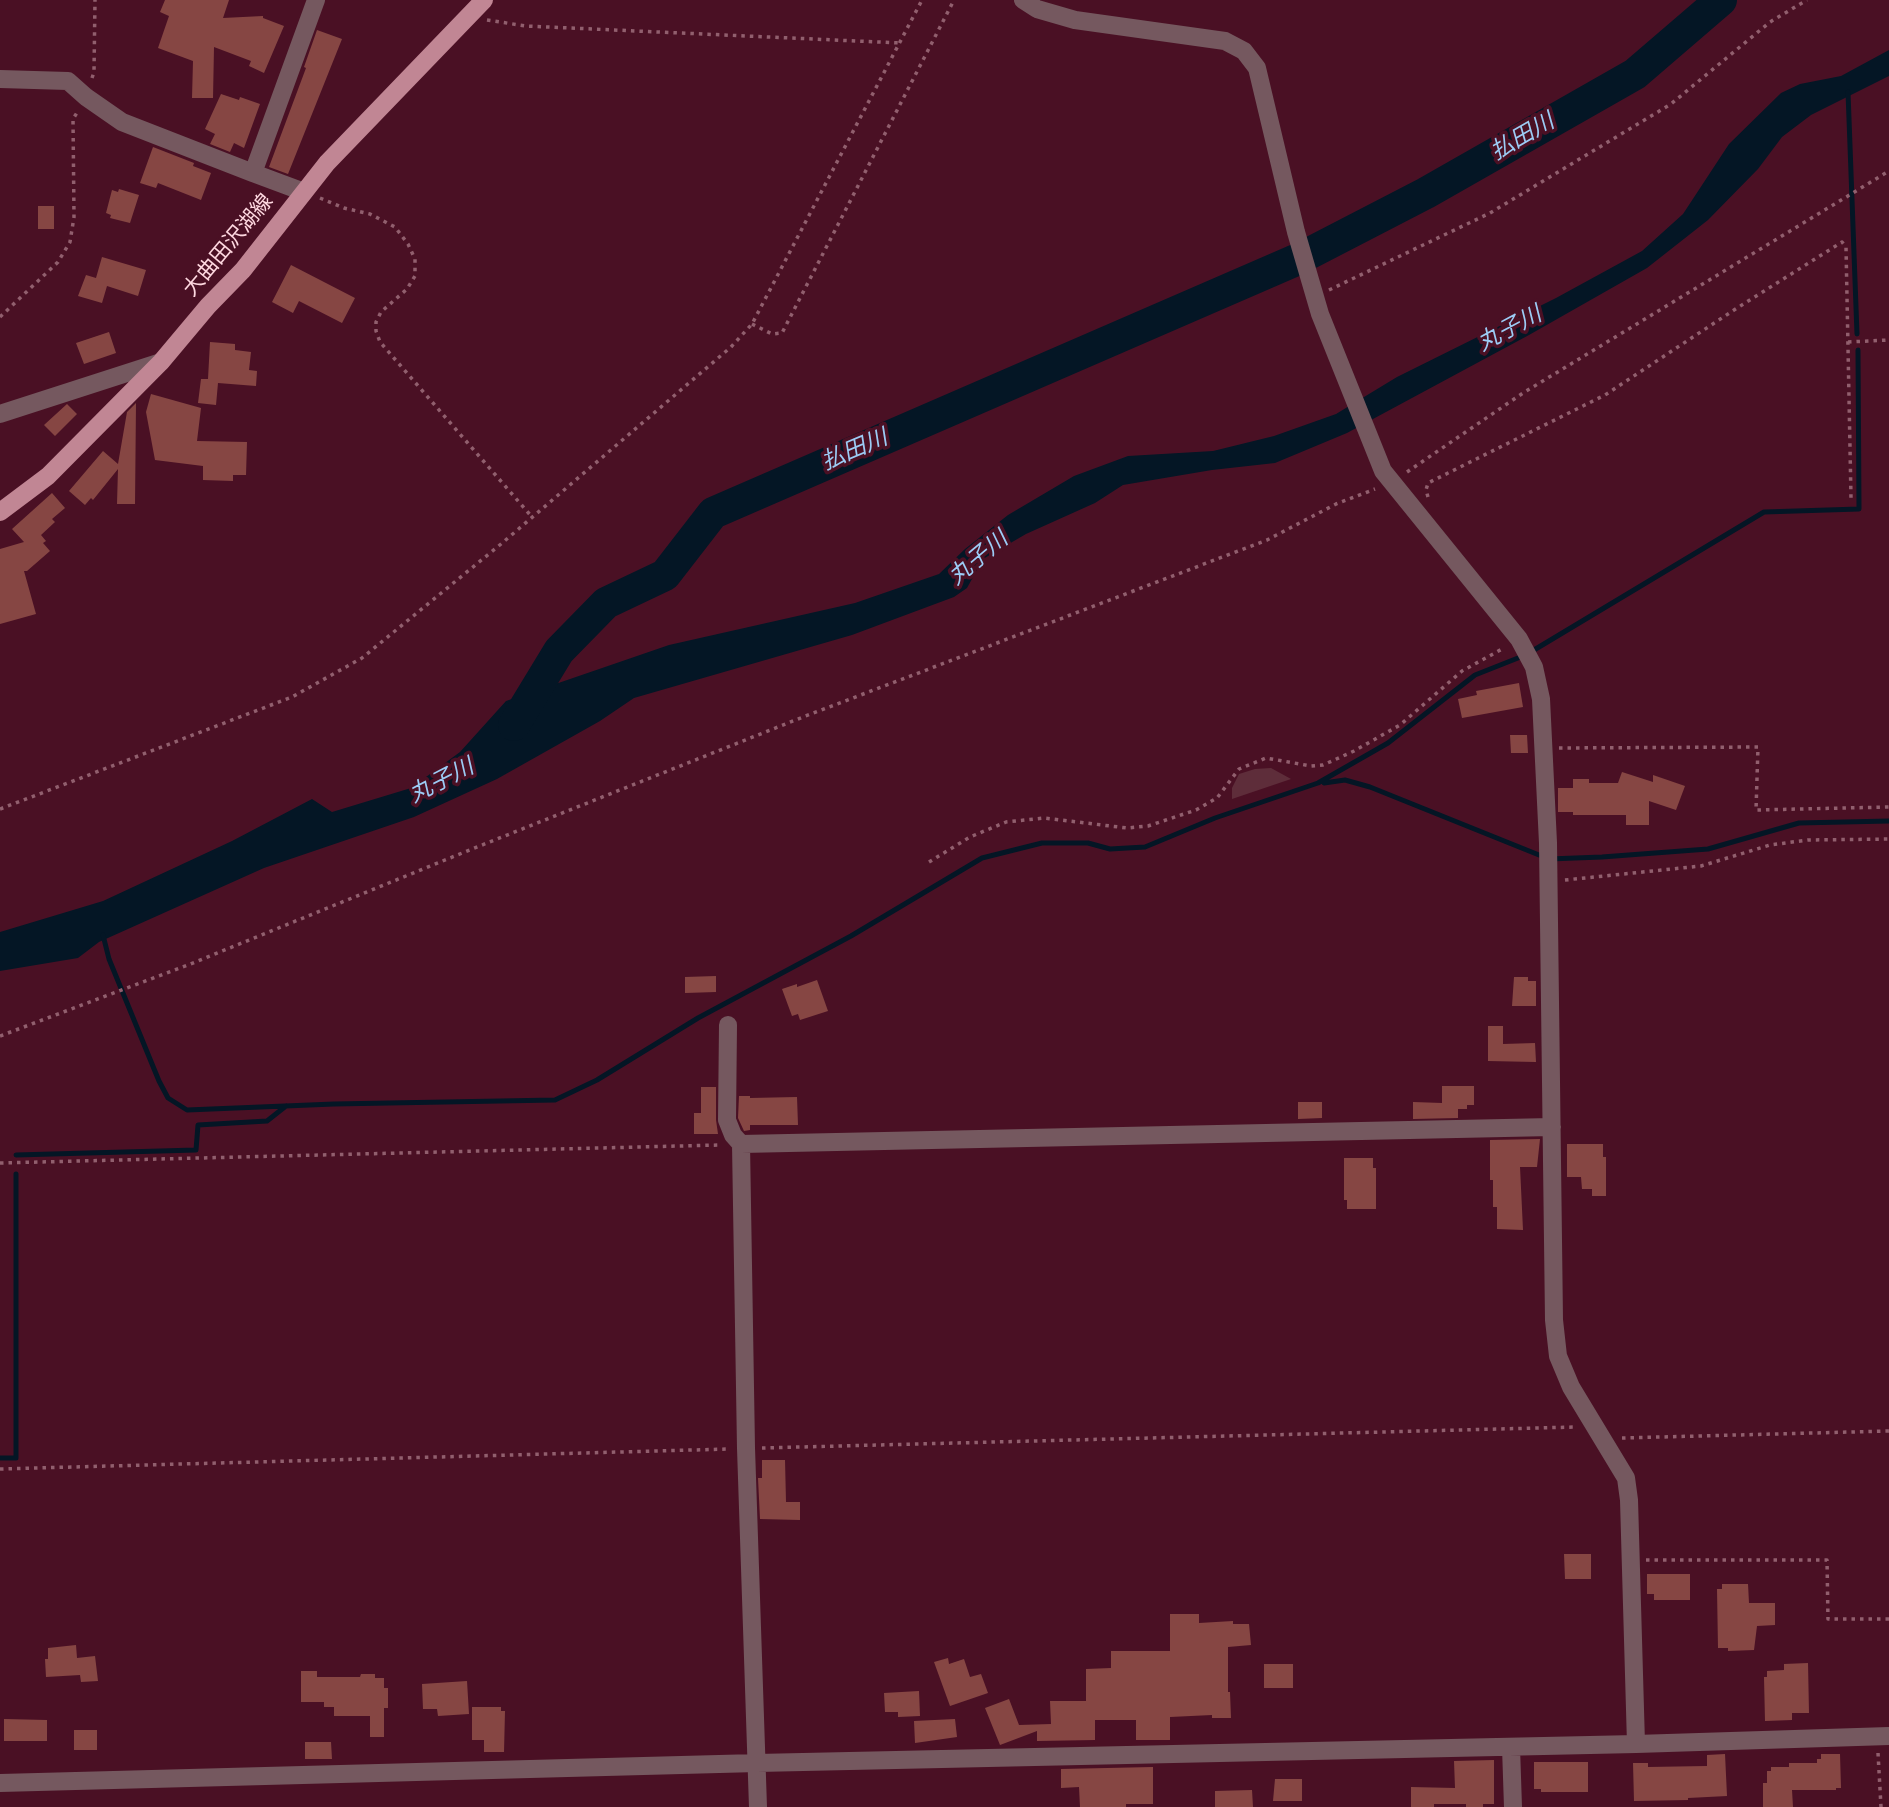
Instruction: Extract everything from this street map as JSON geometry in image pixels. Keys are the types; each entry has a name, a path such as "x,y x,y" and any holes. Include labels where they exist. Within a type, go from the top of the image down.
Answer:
{"main road":[{"name":"大曲田沢湖線","path":"0,512 48,476 161,362 208,306 243,270 327,163 484,0"}],"street":[{"path":"253,173 316,0"},
{"path":"1023,0 1037,9 1075,20 1225,41 1244,51 1257,68 1296,232 1317,306 1387,477 1519,639 1534,667 1541,699 1549,876 1554,1320 1558,1356 1571,1387 1626,1478 1636,1744"},
{"path":"0,79 68,81 122,122 304,192"},
{"path":"0,414 161,362"},
{"path":"728,1025 727,1120 733,1135 741,1144 746,1448 758,1807"},
{"path":"741,1144 1552,1127"},
{"path":"0,1783 1883,1737"},
{"path":"1510,1747 1513,1807"}],"path":[{"path":"0,317 58,262 70,242 74,217 73,119 86,97 94,72 95,0"},
{"path":"0,809 292,697 362,658 731,347 752,324 922,0"},
{"path":"752,324 772,334 782,333 954,0"},
{"path":"1317,306 1490,213 1660,111 1770,22 1807,0"},
{"path":"468,17 526,26 901,43"},
{"path":"0,1036 134,986 752,737 1267,540 1387,477 1889,171"},
{"path":"304,192 344,208 370,214 395,227 408,244 415,260 415,276 407,289 376,322 380,341 532,517"},
{"path":"1435,506 1427,496 1428,483 1605,394 1842,242 1846,247 1850,498"},
{"path":"1848,341 1889,341"},
{"path":"929,862 970,837 1006,822 1044,818 1127,828 1148,826 1196,810 1217,798 1239,769 1266,758 1311,766 1323,765 1400,725 1462,671 1519,639"},
{"path":"1543,748 1758,747 1756,810 1889,807"},
{"path":"1549,876 1701,866 1770,845 1808,840 1889,839"},
{"path":"0,1163 741,1144"},
{"path":"0,1469 746,1448 1600,1432 1889,1431"},
{"path":"1630,1560 1827,1560 1828,1619 1889,1619"},
{"path":"1881,1807 1883,1737"}],"shaded area":[{"path":"1271,768 1291,779 1232,799 1232,788 1239,774"}],"water":[{"name":"丸子川","path":"1889,50 1889,76 1811,115 1782,137 1758,169 1708,220 1647,268 1347,433 1275,463 1123,485 1095,503 1026,534 983,559 967,588 954,597 852,635 634,698 600,721 497,779 414,817 264,868 99,942 78,958 0,971 0,932 103,901 232,841 312,799 332,812 411,788 460,752 506,701 669,645 855,603 939,574 965,549 1008,515 1074,476 1128,456 1213,451 1274,436 1336,414 1397,377 1556,298 1642,251 1683,214 1729,144 1781,93 1800,84 1841,76"}],"building":[{"path":"165,0 229,0 223,18 263,16 284,26 264,73 249,66 251,61 214,47 213,98 192,98 193,61 158,48 169,16 160,12"},
{"path":"317,30 342,39 288,174 269,167 306,68 304,67"},
{"path":"221,94 260,104 244,148 234,143 230,152 210,144 215,134 205,129"},
{"path":"153,147 194,163 193,166 211,173 201,200 158,183 156,188 140,183"},
{"path":"119,189 139,195 130,223 110,218 111,215 106,213 112,190 118,192"},
{"path":"38,206 54,206 54,229 38,229"},
{"path":"102,257 146,270 138,296 107,286 102,303 78,296 86,275 96,278"},
{"path":"291,265 355,298 342,323 299,301 293,313 272,302"},
{"path":"109,332 116,353 84,364 76,343"},
{"path":"210,342 235,344 235,350 251,352 249,370 257,371 256,386 218,383 216,405 198,403 201,379 208,379"},
{"path":"151,394 201,408 197,441 247,442 246,475 233,475 233,481 203,480 203,466 155,460 146,412"},
{"path":"136,403 135,504 117,504 118,469 93,500 91,498 85,505 69,491 103,451 118,464 127,412"},
{"path":"67,404 77,414 55,436 44,425"},
{"path":"52,493 65,508 52,519 55,522 41,535 46,541 43,543 50,551 24,571 36,614 0,624 0,549 24,542 12,529"},
{"path":"1519,683 1523,707 1462,718 1458,699 1477,695 1476,691"},
{"path":"1510,735 1527,735 1528,753 1511,753"},
{"path":"1622,772 1653,782 1653,775 1685,786 1676,810 1649,801 1649,825 1626,825 1626,815 1573,815 1573,812 1558,812 1558,788 1573,788 1573,779 1589,779 1589,783 1618,783"},
{"path":"716,976 716,992 685,993 685,977"},
{"path":"1514,977 1528,977 1528,981 1536,981 1536,1006 1512,1006"},
{"path":"817,980 828,1011 800,1020 798,1014 792,1016 782,989"},
{"path":"1488,1026 1503,1026 1503,1044 1535,1043 1536,1062 1488,1061"},
{"path":"1442,1086 1474,1086 1474,1105 1467,1105 1467,1109 1458,1109 1458,1118 1413,1119 1413,1102 1442,1103"},
{"path":"701,1087 716,1087 718,1134 694,1134 694,1113 701,1113"},
{"path":"739,1096 797,1097 798,1125 750,1125 750,1130 744,1131 738,1118"},
{"path":"1298,1102 1322,1102 1322,1118 1298,1119"},
{"path":"1540,1139 1537,1167 1520,1167 1523,1230 1497,1229 1497,1207 1493,1207 1493,1180 1490,1180 1490,1140"},
{"path":"1567,1144 1603,1144 1603,1157 1606,1157 1606,1196 1592,1196 1592,1189 1582,1189 1581,1177 1567,1177"},
{"path":"1344,1158 1373,1158 1373,1168 1376,1168 1376,1209 1347,1209 1347,1200 1344,1200"},
{"path":"762,1460 785,1460 786,1502 800,1502 800,1520 760,1519 758,1478 762,1478"},
{"path":"1564,1554 1591,1554 1591,1579 1565,1579"},
{"path":"1647,1574 1690,1574 1690,1600 1654,1600 1654,1594 1647,1594"},
{"path":"1722,1584 1748,1584 1749,1603 1775,1603 1775,1625 1757,1626 1754,1650 1728,1651 1728,1648 1718,1648 1717,1589 1722,1589"},
{"path":"1170,1614 1199,1614 1199,1623 1233,1621 1233,1624 1249,1624 1251,1645 1228,1647 1231,1718 1212,1718 1212,1715 1170,1717 1170,1740 1136,1740 1136,1720 1095,1720 1095,1740 1037,1741 1037,1731 1000,1745 985,1708 1009,1699 1019,1725 1051,1724 1050,1701 1086,1701 1086,1669 1111,1668 1111,1651 1170,1651"},
{"path":"76,1645 77,1658 95,1656 98,1681 81,1682 80,1675 46,1677 45,1659 48,1659 48,1648"},
{"path":"948,1658 949,1664 964,1659 970,1677 981,1674 988,1693 950,1706 934,1662"},
{"path":"1808,1663 1809,1713 1792,1713 1792,1720 1765,1721 1764,1677 1767,1677 1767,1671 1784,1670 1784,1664"},
{"path":"1264,1664 1293,1664 1293,1688 1264,1688"},
{"path":"301,1671 317,1671 317,1677 360,1677 361,1674 375,1674 375,1678 384,1678 384,1688 388,1688 388,1708 384,1708 384,1737 370,1737 370,1716 334,1716 334,1707 324,1707 324,1702 301,1702"},
{"path":"467,1681 469,1714 438,1716 437,1709 423,1709 422,1684"},
{"path":"919,1691 920,1716 898,1717 898,1712 885,1712 884,1693"},
{"path":"472,1707 501,1707 501,1711 505,1711 504,1752 484,1752 484,1740 472,1740"},
{"path":"4,1719 47,1720 47,1741 4,1741"},
{"path":"955,1719 957,1737 915,1743 914,1721"},
{"path":"74,1730 97,1730 97,1750 74,1750"},
{"path":"305,1742 331,1742 332,1759 305,1759"},
{"path":"1725,1754 1727,1796 1634,1801 1633,1763 1648,1763 1648,1767 1707,1766 1707,1755"},
{"path":"1821,1754 1840,1754 1841,1788 1792,1790 1793,1807 1763,1807 1763,1783 1767,1783 1767,1771 1771,1771 1771,1767 1789,1767 1789,1763 1817,1763"},
{"path":"1494,1760 1494,1804 1483,1804 1483,1807 1434,1804 1434,1807 1411,1807 1411,1787 1455,1788 1454,1761"},
{"path":"1534,1762 1588,1762 1588,1792 1541,1792 1541,1789 1534,1789"},
{"path":"1153,1767 1153,1804 1080,1807 1079,1787 1061,1788 1061,1769"},
{"path":"1275,1779 1302,1779 1302,1801 1273,1801"},
{"path":"1252,1790 1253,1807 1215,1807 1215,1791"}],"waterway":[{"name":"払田川","path":"1310,253 1426,193 1635,74 1721,0"},
{"path":"1848,92 1857,334"},
{"name":"払田川","path":"514,725 559,651 606,603 665,575 713,513 1296,260"},
{"path":"1534,650 1764,512 1859,509 1858,350"},
{"path":"103,935 109,959 159,1081 168,1098 187,1110 555,1100 597,1080 698,1018 851,936 982,858 1042,843 1088,843 1110,849 1145,847 1215,818 1318,783 1388,743 1475,675 1518,658"},
{"path":"1324,783 1345,780 1370,787 1549,859 1708,849 1799,823 1889,821"},
{"path":"16,1155 196,1150 198,1125 267,1121 286,1106"},
{"path":"0,1458 16,1458 16,1174"}]}
